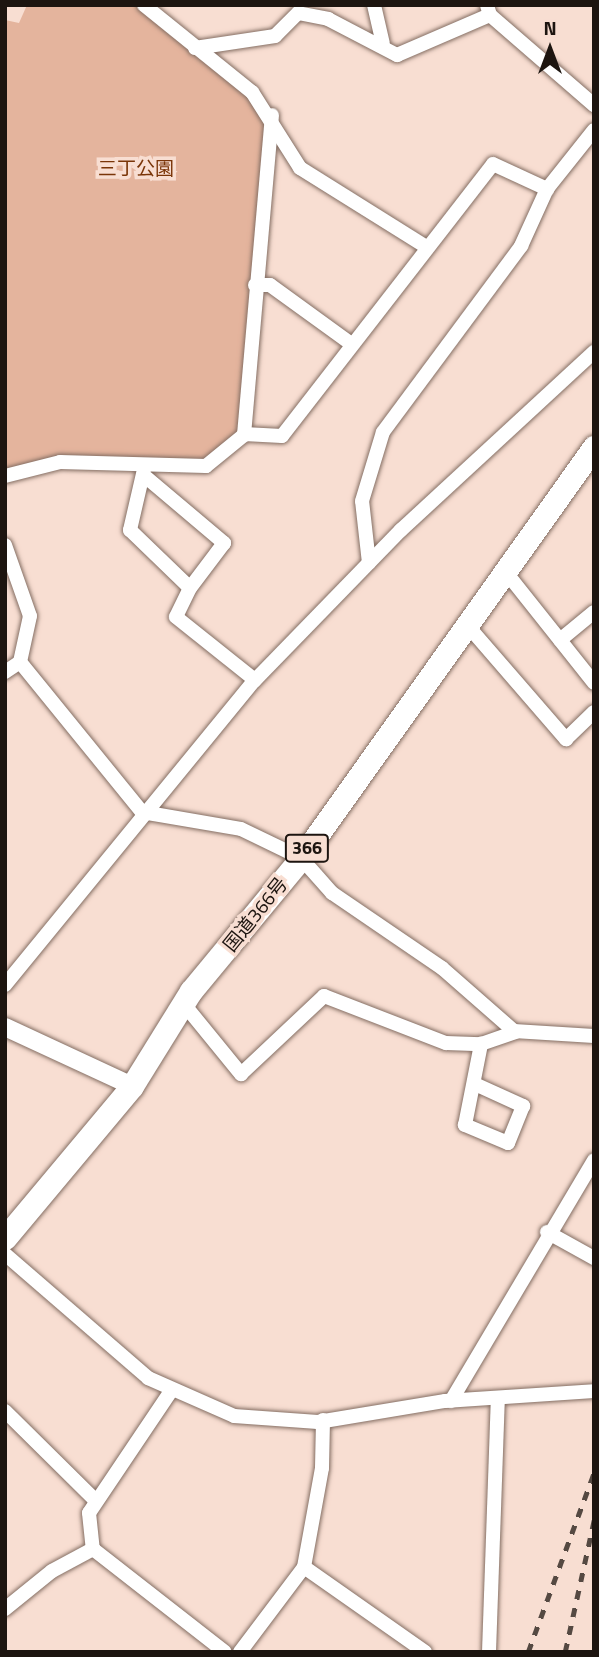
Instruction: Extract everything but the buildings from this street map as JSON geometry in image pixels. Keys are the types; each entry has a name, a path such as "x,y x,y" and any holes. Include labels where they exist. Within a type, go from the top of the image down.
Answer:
{"highway":[{"name":"国道366号","path":"5,1238 132,1086 183,1003 300,858 594,447"}],"street":[{"path":"144,5 272,115 300,168 425,246"},
{"path":"374,5 383,43"},
{"path":"195,48 275,36 297,9 383,43 397,55 489,10 594,105"},
{"path":"5,476 60,462 146,471 206,466 227,454 244,434 272,115"},
{"path":"369,563 362,501 383,432 521,246 547,189 594,130"},
{"path":"244,434 282,436 350,342 493,164 547,189"},
{"path":"255,285 270,285 350,342"},
{"path":"5,985 142,812 255,680 369,563 594,352"},
{"path":"146,471 223,544 190,588 176,618 255,680"},
{"path":"146,471 130,530 190,588"},
{"path":"5,545 30,616 20,662 5,673"},
{"path":"505,571 594,683"},
{"path":"560,640 594,612"},
{"path":"468,626 566,739 594,712"},
{"path":"20,662 142,812 240,829 300,858 332,893 442,968 516,1032"},
{"path":"183,1003 241,1074 324,996 446,1043 481,1044 516,1032 594,1036"},
{"path":"5,1027 132,1086"},
{"path":"477,1085 523,1106 508,1143 466,1125 477,1085 481,1044"},
{"path":"451,1401 547,1233 592,1167"},
{"path":"547,1233 594,1258"},
{"path":"5,1254 93,1335 172,1391 234,1416 323,1420 451,1401 594,1391"},
{"path":"172,1391 95,1500 88,1522 93,1549 225,1652"},
{"path":"489,1652 498,1399"},
{"path":"5,1411 95,1500"},
{"path":"240,1652 304,1567 322,1468 323,1420"},
{"path":"5,1609 52,1571 93,1549"},
{"path":"304,1567 425,1652"}],"green space":[{"name":"三丁公園","path":"27,5 144,5 272,115 244,434 206,466 60,462 5,476 5,20 19,23"}],"railway":[{"path":"528,1652 594,1473"},
{"path":"565,1652 594,1520"}]}
